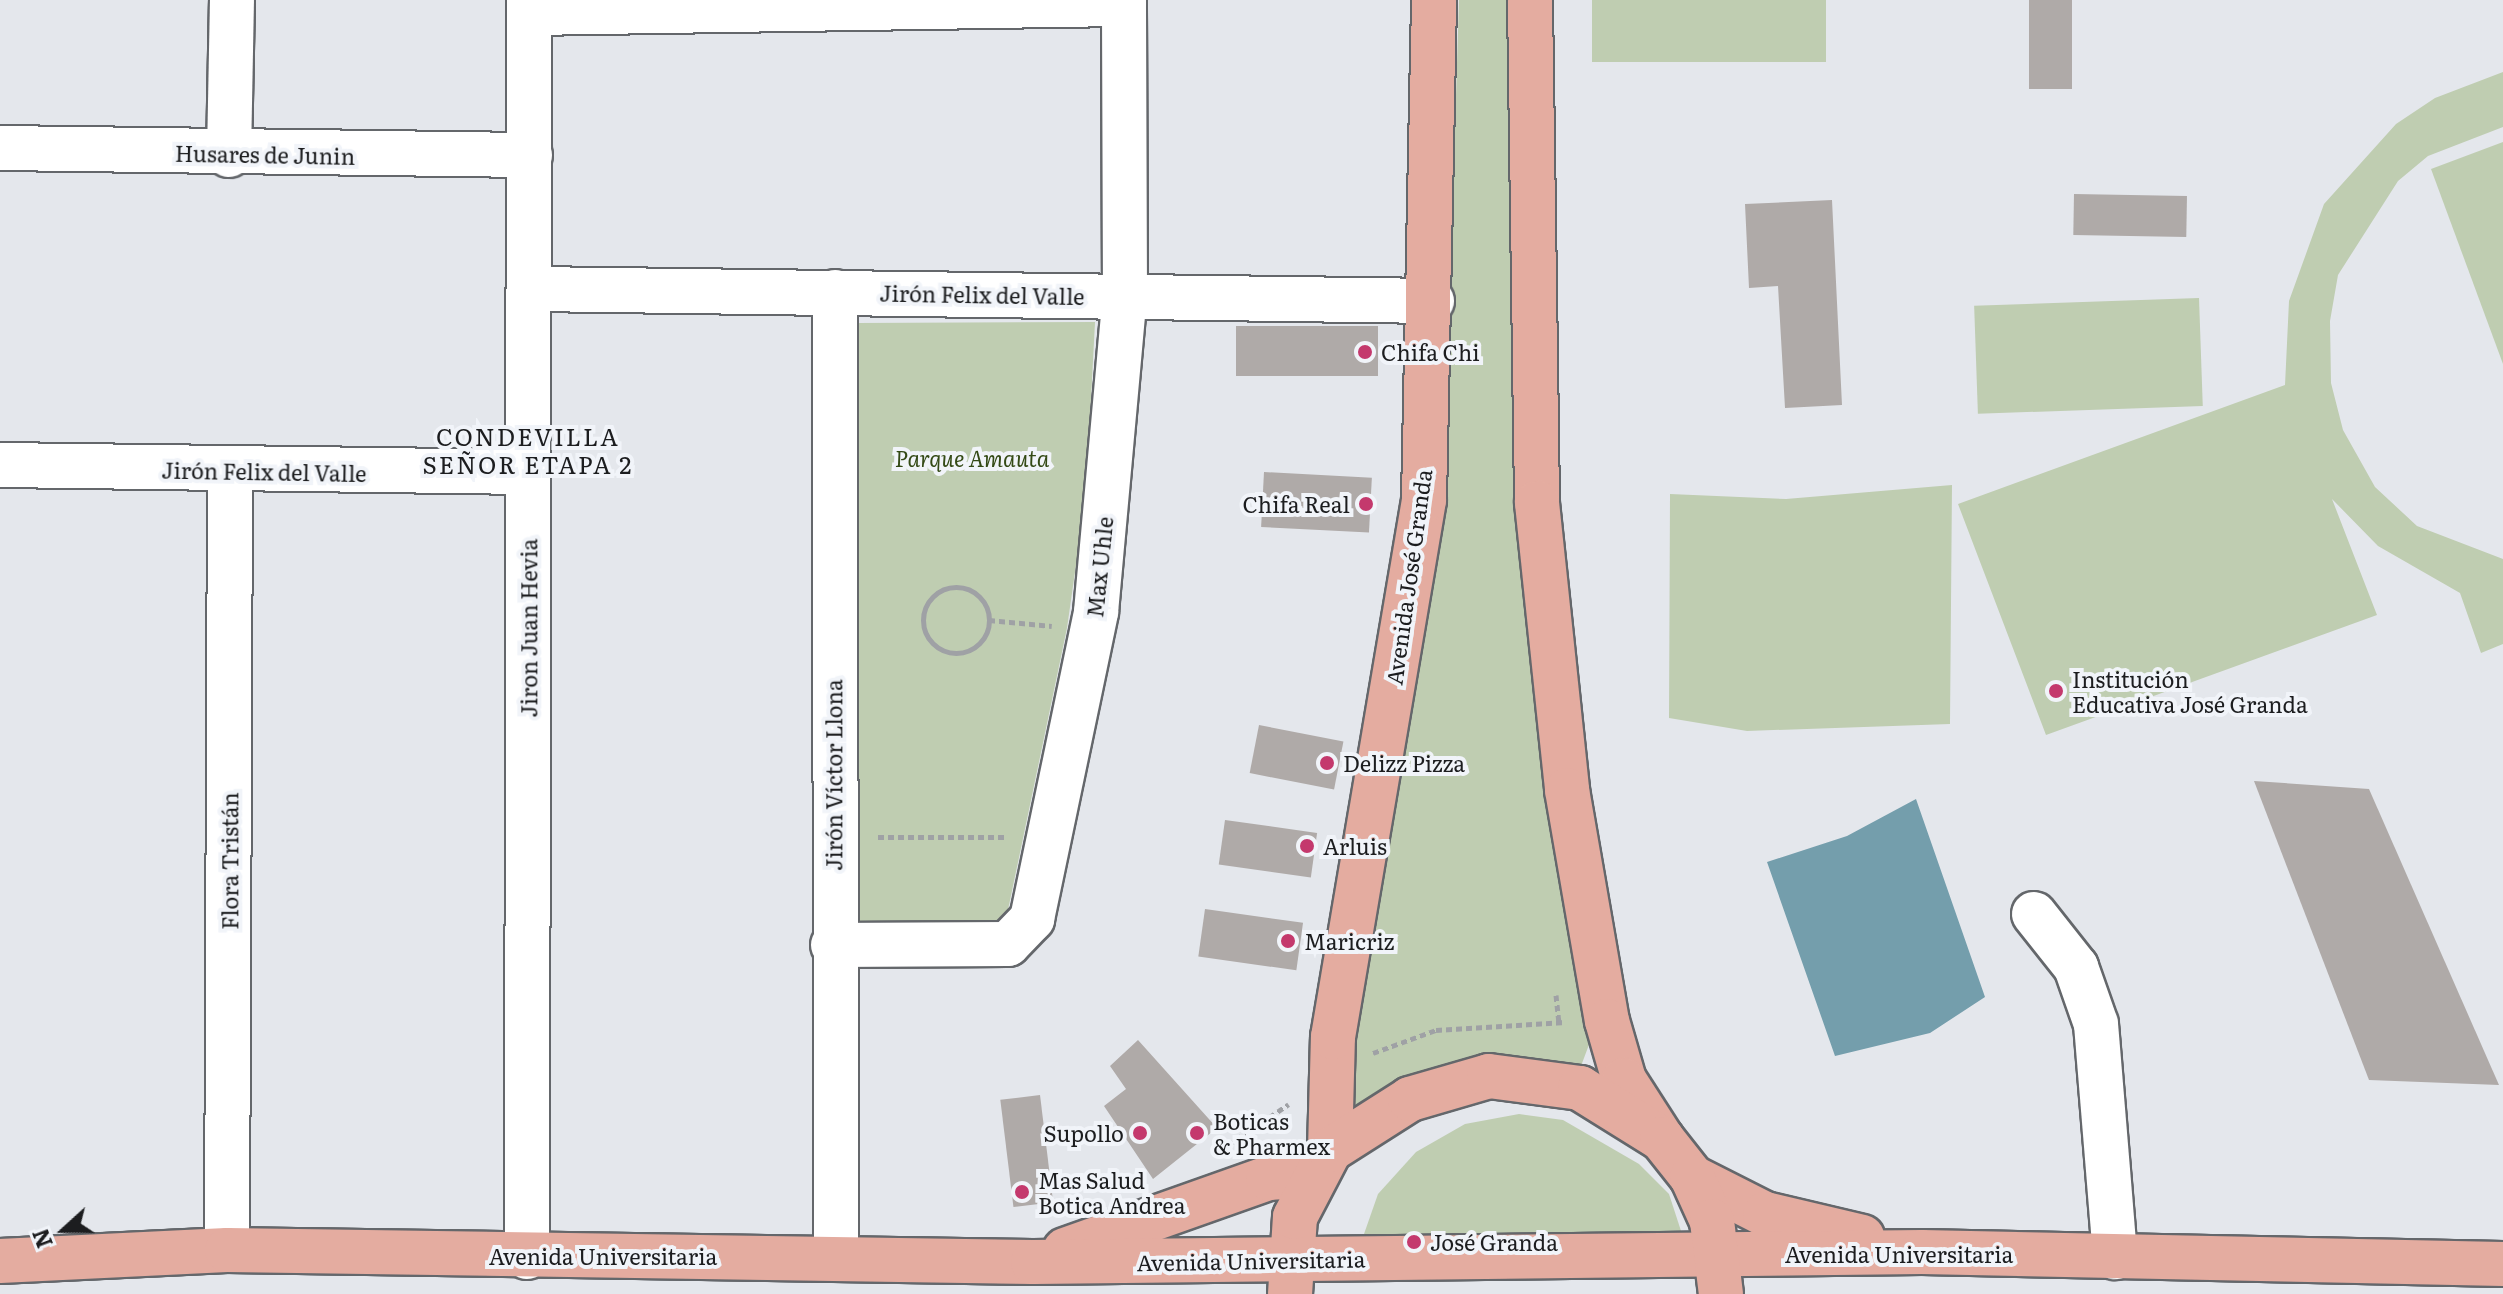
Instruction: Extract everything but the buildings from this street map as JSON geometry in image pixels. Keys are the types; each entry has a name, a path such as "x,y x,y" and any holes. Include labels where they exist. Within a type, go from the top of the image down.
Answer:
{"main road":[{"name":"Avenida José Granda","path":"1322,1162 1333,1037 1424,500 1432,301 1434,0"},
{"path":"1530,0 1537,503 1567,790 1607,1021 1624,1080 1662,1139 1692,1177 1721,1274"},
{"path":"1033,1262 1268,1178 1322,1162 1410,1099 1489,1076 1580,1088 1662,1139"},
{"path":"1289,1277 1295,1217 1322,1162"},
{"path":"1692,1177 1765,1214 1922,1252"},
{"name":"Avenida Universitaria","path":"0,1261 227,1250 527,1257 836,1257 1033,1262 1289,1277 1721,1274 1922,1252 2503,1264"}],"street":[{"path":"229,155 232,0"},
{"path":"529,6 1124,2"},
{"name":"Max Uhle","path":"833,945 1008,944 1032,919 1096,612 1125,296 1124,2"},
{"name":"Jiron Juan Hevia","path":"527,1257 528,472 532,289 529,6"},
{"name":"Husares de Junin","path":"0,148 229,155 530,155"},
{"name":"Jirón Felix del Valle","path":"532,289 1432,301"},
{"name":"Jirón Víctor Llona","path":"835,292 833,945 836,1257"},
{"name":"Jirón Felix del Valle","path":"0,465 230,473 528,472"},
{"name":"Flora Tristán","path":"227,1250 230,473"},
{"path":"2034,914 2076,967 2096,1024 2115,1257"}],"path":[{"path":"955,587 979,596 989,620 980,644 957,654 933,644 923,620 932,596 955,587"},
{"path":"989,620 1062,627"},
{"path":"870,837 1017,837"}],"green space":[{"path":"1459,0 1516,0 1593,1034 1581,1066 1536,1059 1469,1062 1347,1112 1344,1066 1443,507"},
{"path":"1592,0 1826,0 1826,62 1592,62"},
{"path":"2503,72 2503,127 2428,156 2398,181 2338,275 2330,321 2331,383 2343,430 2375,487 2417,526 2503,559 2503,644 2481,653 2460,593 2378,546 2332,499 2377,615 2046,735 1958,504 2285,385 2289,301 2324,204 2396,124 2435,98"},
{"path":"2503,142 2503,364 2431,169"},
{"path":"2199,298 2203,406 1978,414 1974,306"},
{"name":"Parque Amauta","path":"1095,322 1086,495 1067,628 1004,929 851,927 857,323"},
{"path":"1952,485 1950,724 1747,731 1669,718 1670,494 1786,499"},
{"path":"1519,1114 1563,1120 1639,1164 1669,1194 1682,1234 1364,1234 1378,1194 1416,1152 1465,1124"}],"water":[{"path":"1916,799 1985,997 1930,1033 1835,1056 1767,862 1847,836"}],"place":[{"name":"Chifa Chi","path":"1365,352"},
{"name":"Chifa Real","path":"1366,504"},
{"name":"Institución Educativa José Granda","path":"2056,691"},
{"name":"Delizz Pizza","path":"1327,763"},
{"name":"Arluis","path":"1307,846"},
{"name":"Maricriz","path":"1288,941"},
{"name":"Supollo","path":"1140,1133"},
{"name":"Boticas & Pharmex","path":"1197,1133"},
{"name":"Mas Salud Botica Andrea","path":"1022,1192"},
{"name":"José Granda","path":"1414,1242"}],"district":[{"name":"CONDEVILLA SEÑOR ETAPA 2","path":"528,450"}]}
